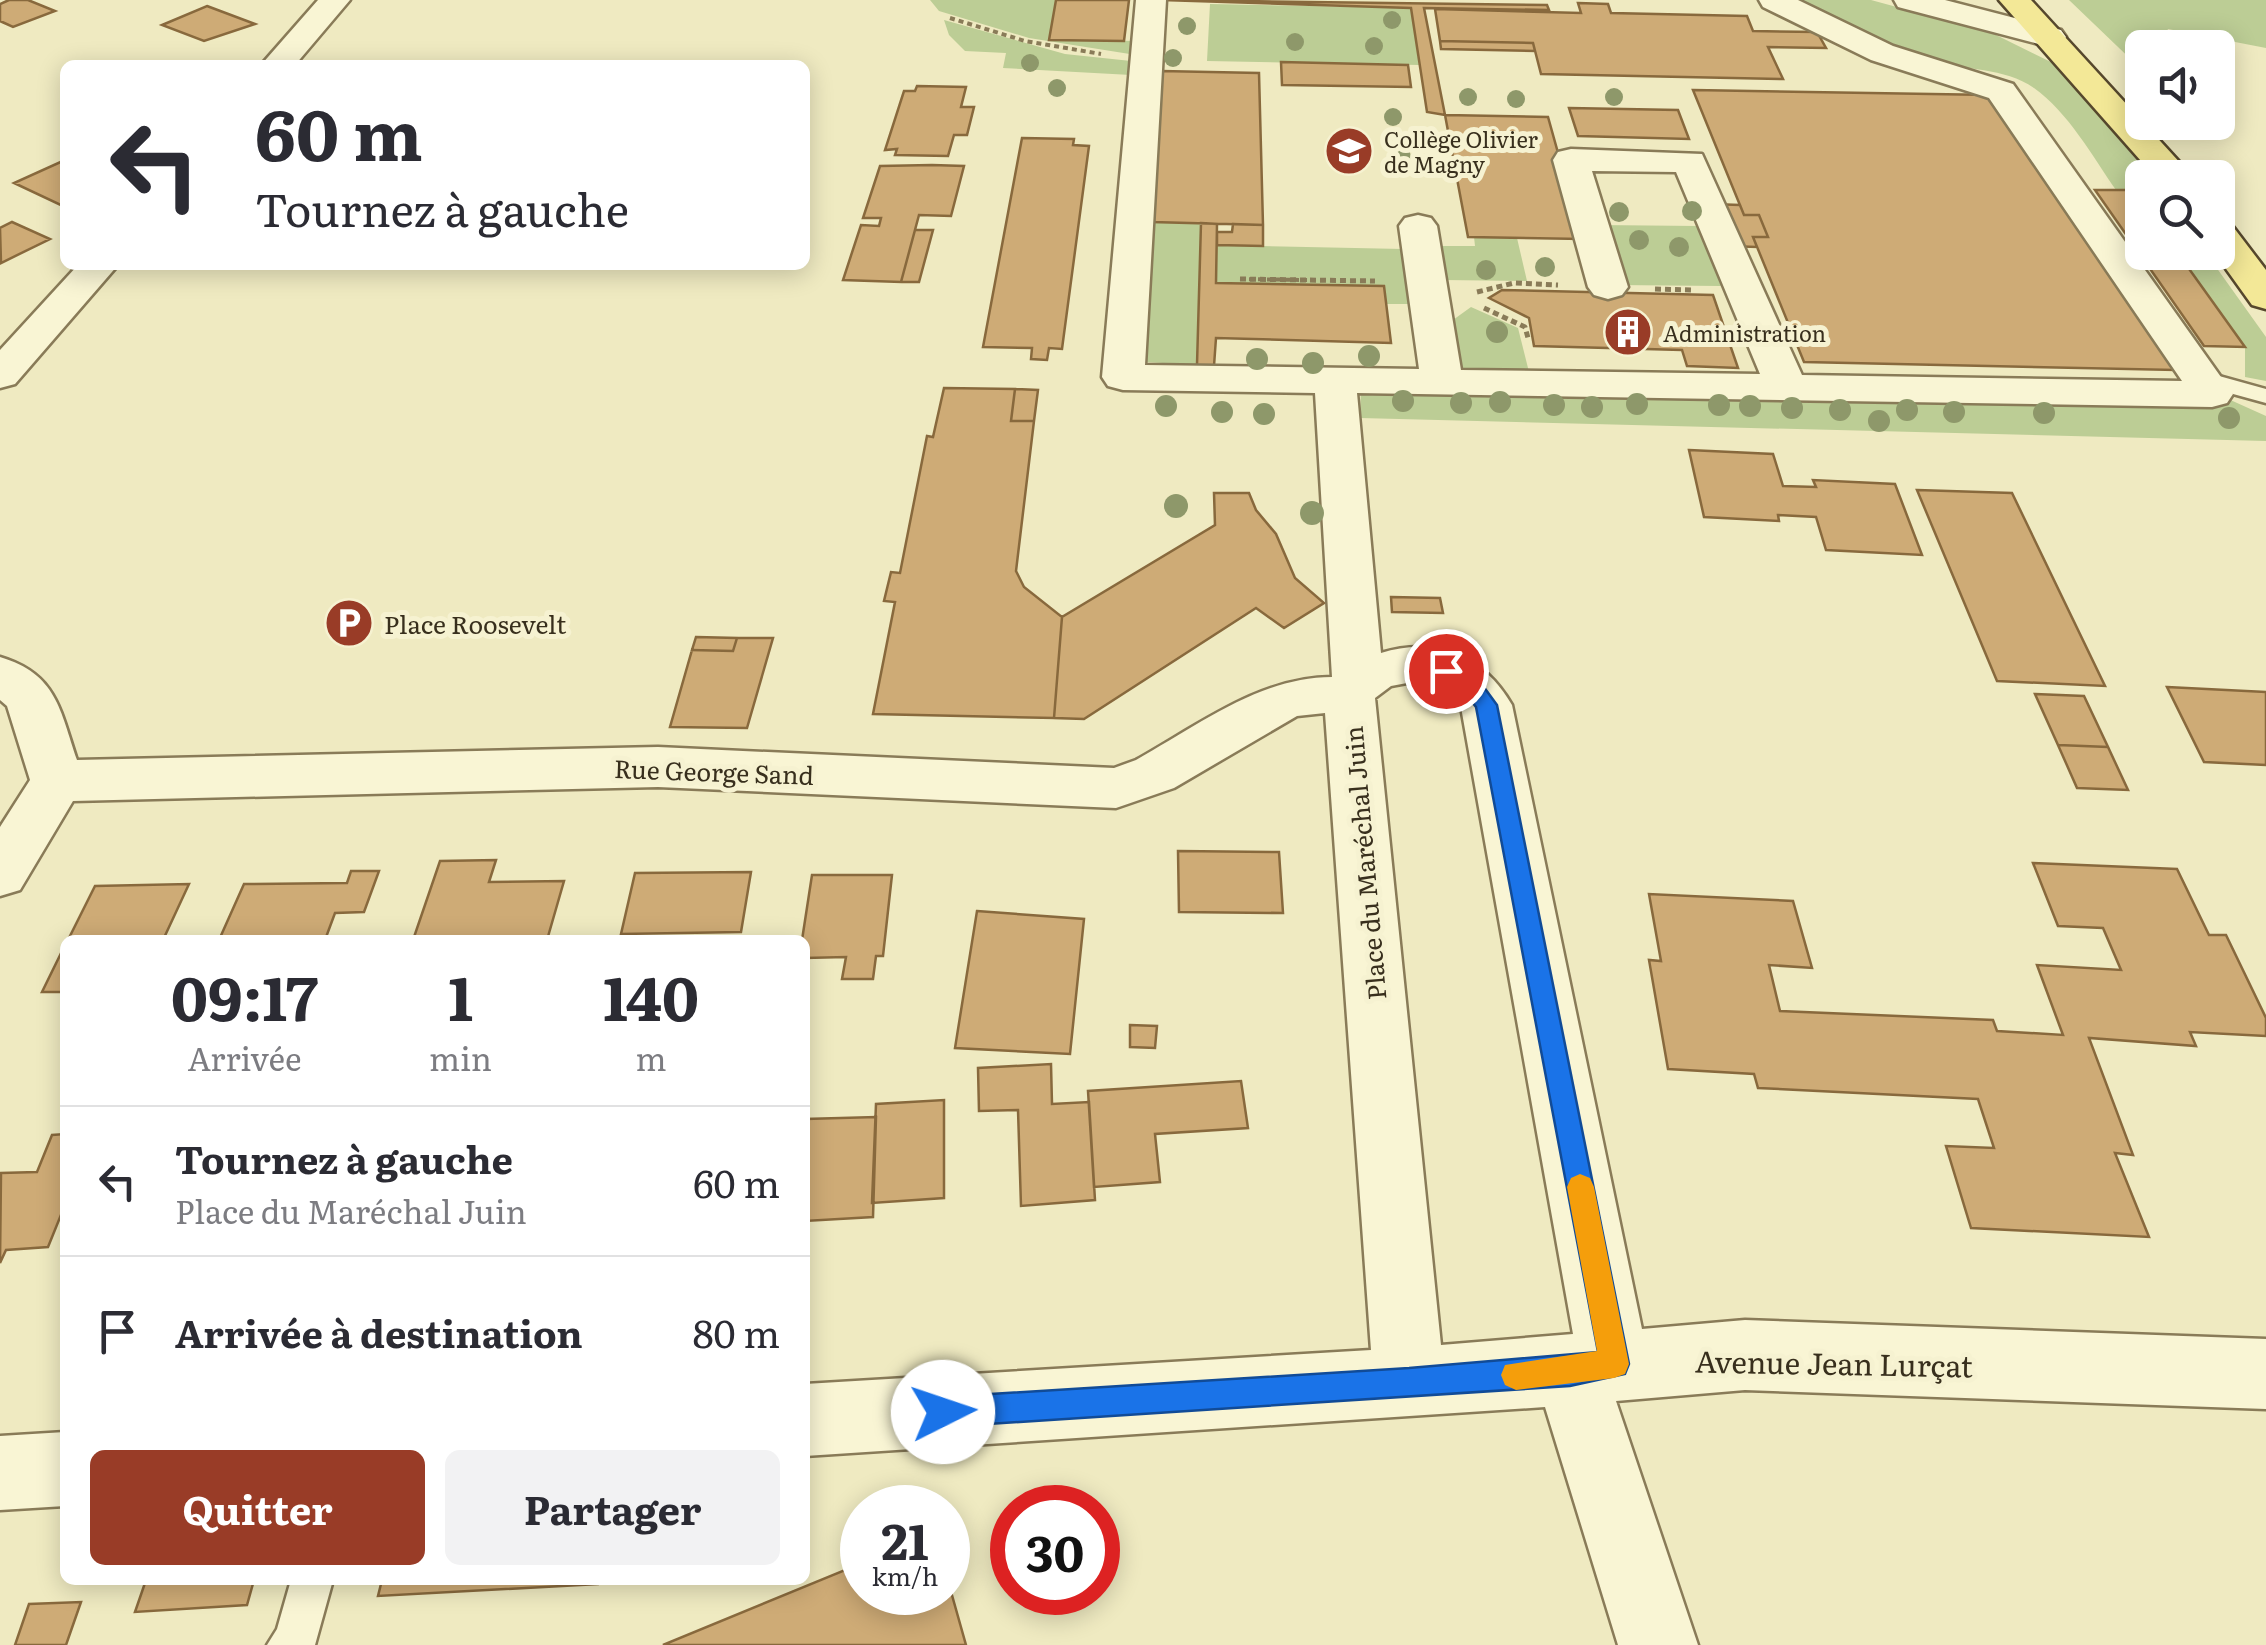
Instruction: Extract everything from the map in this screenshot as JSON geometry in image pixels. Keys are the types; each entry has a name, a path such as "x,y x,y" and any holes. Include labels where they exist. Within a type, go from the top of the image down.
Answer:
{"main road":[{"path":"2014,0 2160,160"},
{"path":"2235,255 2266,296"}],"street":[{"path":"282,60 336,0"},
{"path":"1151,0 1123,377 2212,394 2001,91 1882,53 1774,0"},
{"path":"1910,0 2050,37"},
{"path":"1608,287 1571,160 1689,162 1786,387"},
{"path":"1418,226 1442,382"},
{"path":"0,375 94,270"},
{"name":"Place du Maréchal Juin","path":"1335,380 1354,687 1409,1383"},
{"path":"1354,687 1379,669 1412,666 1446,671 1471,684 1486,705 1592,1367 1658,1645"},
{"path":"0,675 30,696 56,781 0,874"},
{"name":"Rue George Sand","path":"56,781 658,767 1116,788 1155,774 1283,701 1354,687"},
{"name":"Avenue Jean Lurçat","path":"810,1420 1409,1383 1745,1355 2266,1374"},
{"path":"0,1473 60,1468"}],"lane":[{"path":"2201,378 2266,396"},
{"path":"289,1645 294,1643 311,1585"}],"path":[{"path":"950,18 1025,41 1146,60"},
{"path":"1240,279 1427,282"},
{"path":"1480,306 1525,327 1539,383"}],"green space":[{"path":"930,0 1056,0 1050,39 1134,41 1136,55 1029,38 939,11"},
{"path":"1789,0 1871,0 1992,33 2057,65 2137,160 2125,160 2125,191 2116,190 2058,109 2034,88 1997,73 1944,64 1859,33"},
{"path":"2069,0 2266,0 2266,48 2235,42 2235,30 2125,30 2125,54"},
{"path":"1210,4 1411,8 1419,65 1207,61"},
{"path":"944,20 1065,54 1131,61 1131,75 1003,68 1006,53 965,51 949,35"},
{"path":"1152,222 1201,223 1197,365 1145,362"},
{"path":"1598,225 1698,226 1721,286 1616,285"},
{"path":"1474,237 1517,238 1527,281 1443,280 1438,246 1475,246"},
{"path":"1217,245 1403,249 1409,304 1386,304 1383,286 1216,283"},
{"path":"2189,270 2218,270 2266,337 2266,381 2245,377 2245,347"},
{"path":"1471,307 1518,328 1530,376 1458,372 1446,325"},
{"path":"1361,388 2226,398 2266,416 2266,441 1360,418"}],"building":[{"path":"28,0 55,11 13,27 0,21 0,4"},
{"path":"1056,0 1129,0 1124,41 1049,40"},
{"path":"1162,0 1547,5 1549,10 1424,8 1445,115 1427,112 1411,8"},
{"path":"1578,3 1608,4 1611,13 1747,16 1753,31 1817,32 1826,48 1768,47 1783,79 1541,74 1533,43 1440,41 1435,9 1581,13"},
{"path":"207,6 255,24 204,41 162,25"},
{"path":"1440,41 1533,43 1535,51 1441,49"},
{"path":"1281,62 1408,65 1411,87 1282,85"},
{"path":"1161,71 1259,73 1263,225 1152,222"},
{"path":"917,86 966,87 961,107 974,107 967,135 954,135 948,156 895,155 897,149 885,150 904,91 915,91"},
{"path":"1693,90 1992,95 2175,370 1804,362 1753,237 1768,237 1759,215 1744,215"},
{"path":"1569,108 1678,110 1689,139 1578,136"},
{"path":"1445,115 1548,117 1582,239 1468,237"},
{"path":"1022,138 1074,139 1073,145 1089,146 1062,349 1049,348 1047,360 1031,359 1032,348 983,347"},
{"path":"60,162 60,205 14,183"},
{"path":"880,166 964,166 951,216 919,215 901,282 843,280 861,225 879,226 881,218 863,218"},
{"path":"2095,190 2125,190 2125,233"},
{"path":"1711,204 1740,205 1744,215 1759,215 1768,237 1753,237 1757,247 1726,246"},
{"path":"12,222 50,239 1,263 0,228"},
{"path":"1201,223 1217,224 1216,283 1384,286 1391,343 1216,338 1214,366 1197,365"},
{"path":"1233,224 1263,225 1263,246 1217,245 1217,232 1232,232"},
{"path":"915,230 933,230 919,282 901,282"},
{"path":"2151,270 2190,270 2245,347 2204,346"},
{"name":"Administration","path":"1502,290 1713,295 1738,368 1687,366 1682,350 1534,346 1529,318 1489,298"},
{"path":"944,388 1015,389 1011,421 1034,421 1016,571 1024,587 1062,617 1054,718 873,714 895,602 884,601 891,572 900,573 927,436 933,437"},
{"path":"1015,389 1038,390 1034,421 1011,421"},
{"path":"1689,450 1773,454 1783,486 1816,487 1813,480 1895,484 1922,555 1826,550 1816,517 1778,515 1779,521 1704,517"},
{"path":"1917,490 2012,493 2105,686 1997,681"},
{"path":"1214,493 1249,493 1256,510 1276,534 1295,578 1324,603 1284,628 1256,608 1084,719 1054,718 1062,617 1215,525"},
{"path":"1391,597 1440,598 1443,613 1392,612"},
{"path":"696,637 737,638 733,651 692,650"},
{"path":"737,638 773,638 747,728 670,727 692,650 733,651"},
{"path":"2167,687 2266,692 2266,765 2204,762"},
{"path":"2035,694 2084,696 2108,747 2058,745"},
{"path":"2058,745 2108,747 2128,790 2077,788"},
{"path":"1178,851 1279,852 1283,913 1179,912"},
{"path":"496,860 489,882 564,881 548,935 415,935 440,861"},
{"path":"2033,863 2177,869 2209,935 2226,935 2266,1018 2266,1036 2190,1032 2196,1046 2089,1038 2133,1155 2115,1153 2149,1237 1971,1228 1946,1146 1994,1148 1978,1099 1758,1088 1754,1074 1668,1069 1649,960 1661,961 1649,894 1793,901 1812,968 1769,965 1780,1011 1993,1020 1997,1031 2063,1035 2037,965 2121,970 2103,928 2058,926"},
{"path":"351,871 379,871 364,912 335,913 327,935 221,935 244,884 347,883"},
{"path":"751,872 741,932 621,934 635,873"},
{"path":"812,875 892,875 883,956 876,956 873,979 842,979 846,957 810,958 810,935 803,935"},
{"path":"189,884 165,935 70,935 95,886"},
{"path":"977,911 1084,919 1070,1054 955,1048"},
{"path":"60,955 60,992 42,992"},
{"path":"1130,1025 1157,1026 1155,1048 1130,1047"},
{"path":"1051,1064 1052,1104 1089,1102 1095,1200 1021,1206 1018,1110 979,1111 978,1068"},
{"path":"1241,1081 1248,1128 1155,1134 1160,1182 1094,1187 1088,1091"},
{"path":"944,1100 944,1198 872,1203 876,1104"},
{"path":"876,1117 873,1217 810,1221 810,1119"},
{"path":"60,1134 60,1217 48,1247 6,1250 0,1263 1,1173 37,1172 52,1135"},
{"path":"840,1572 840,1615 958,1615 966,1645 663,1645"},
{"path":"144,1585 253,1585 247,1605 135,1612"},
{"path":"381,1585 580,1585 378,1596"},
{"path":"81,1602 66,1645 15,1645 29,1604"}],"slow traffic":[{"path":"1516,1375 1614,1364 1580,1187"}],"place":[{"name":"Collège Olivier de Magny","path":"1349,151"},
{"name":"Administration","path":"1628,332"},
{"name":"Place Roosevelt","path":"349,623"}],"route":[{"path":"943,1412 1409,1383 1614,1364 1486,705 1471,684 1446,671"}]}
